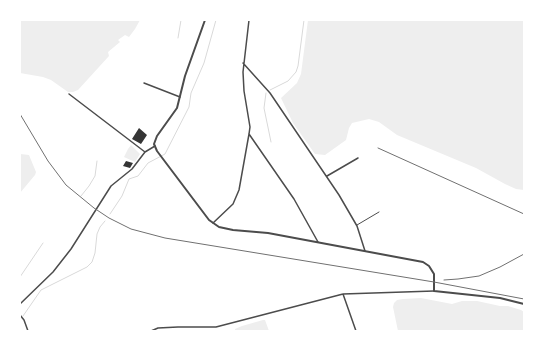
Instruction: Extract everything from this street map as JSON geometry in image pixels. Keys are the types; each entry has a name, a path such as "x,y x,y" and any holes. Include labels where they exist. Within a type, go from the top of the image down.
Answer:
{"street":[{"path":"205,20 185,76 177,108 155,141 155,146 162,158 209,220 219,227 233,230 268,233 423,262 429,266 434,274 434,291"},
{"path":"213,223 233,204 239,190 249,134 250,126 244,91 243,63 248,20"},
{"path":"243,63 270,93 327,176 357,226 365,251"},
{"path":"144,83 180,97"},
{"path":"69,94 144,152"},
{"path":"249,134 294,199 318,242"},
{"path":"20,304 53,272 78,240 111,186 132,169 144,152 155,146"},
{"path":"327,176 358,158"},
{"path":"151,331 158,328 216,327 343,294 434,291 500,298 524,304"},
{"path":"343,294 356,331"},
{"path":"20,314 28,331"}],"lane":[{"path":"357,226 379,212"}],"shaded area":[{"path":"20,20 140,20 129,37 125,35 118,40 120,42 108,52 109,56 78,90 68,92 51,80 20,73"},
{"path":"308,20 524,20 524,190 516,189 476,168 397,135 379,122 369,119 352,123 346,140 325,155 315,154 293,123 281,98 297,83 301,74"},
{"path":"131,145 140,154 135,162 124,157"},
{"path":"20,154 29,155 36,172 20,193"},
{"path":"421,298 452,304 462,301 477,301 500,306 508,306 521,310 524,312 524,331 398,331 393,307 394,303 397,300"},
{"path":"265,320 269,331 235,331 235,329 242,326"}],"building":[{"path":"139,128 147,135 141,144 132,139"},
{"path":"126,161 133,163 130,168 123,166"}],"waterway":[{"path":"178,38 181,20"},
{"path":"110,214 122,196 129,179 138,176 148,163 165,154 189,107 191,93 204,63 216,20"},
{"path":"270,90 288,81 296,72 304,20"},
{"path":"266,93 264,108 271,142"},
{"path":"81,196 95,176 97,161"},
{"path":"23,316 41,290 87,267 92,262 95,253 97,234 105,221"},
{"path":"20,277 43,243"}],"railway":[{"path":"20,114 48,161 66,185 94,208 109,218 131,229 165,238 434,282 524,299"},
{"path":"378,148 524,214"},
{"path":"444,280 479,276 524,254"}]}
